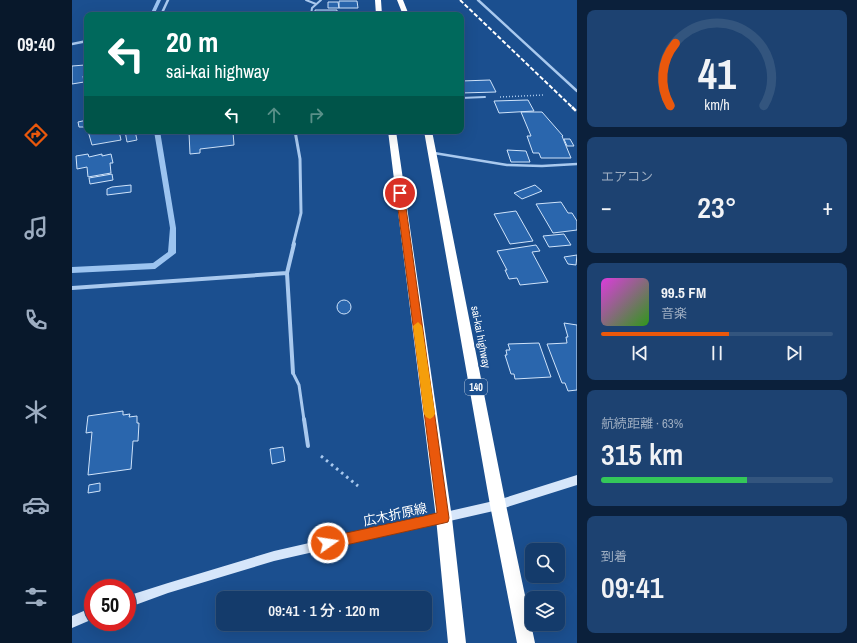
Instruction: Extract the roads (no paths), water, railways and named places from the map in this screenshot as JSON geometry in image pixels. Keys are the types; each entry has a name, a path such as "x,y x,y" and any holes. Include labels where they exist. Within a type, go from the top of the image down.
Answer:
{"highway":[{"path":"378,0 379,12"},
{"path":"400,0 405,12"},
{"path":"392,134 444,518 457,643"},
{"name":"sai-kai highway","path":"429,134 498,505 526,643"}],"main road":[{"name":"広木折原線","path":"136,599 274,556 498,505 577,480"},
{"path":"72,622 84,617"}],"street":[{"path":"162,12 168,0"},
{"path":"478,0 577,91"},
{"path":"72,44 84,42"},
{"path":"293,374 287,273 301,213 300,159 295,134"},
{"path":"72,288 287,273"}],"lane":[{"path":"306,0 316,4"},
{"path":"311,12 312,8 321,0"},
{"path":"464,98 485,97"},
{"path":"432,153 514,165 544,166 577,164"},
{"path":"293,374 299,385 308,446"}],"waterway":[{"path":"153,12 159,0"},
{"path":"72,270 155,266 172,253 173,228 157,134"}],"railway":[{"path":"460,0 573,108"},
{"path":"573,108 577,112"}]}
